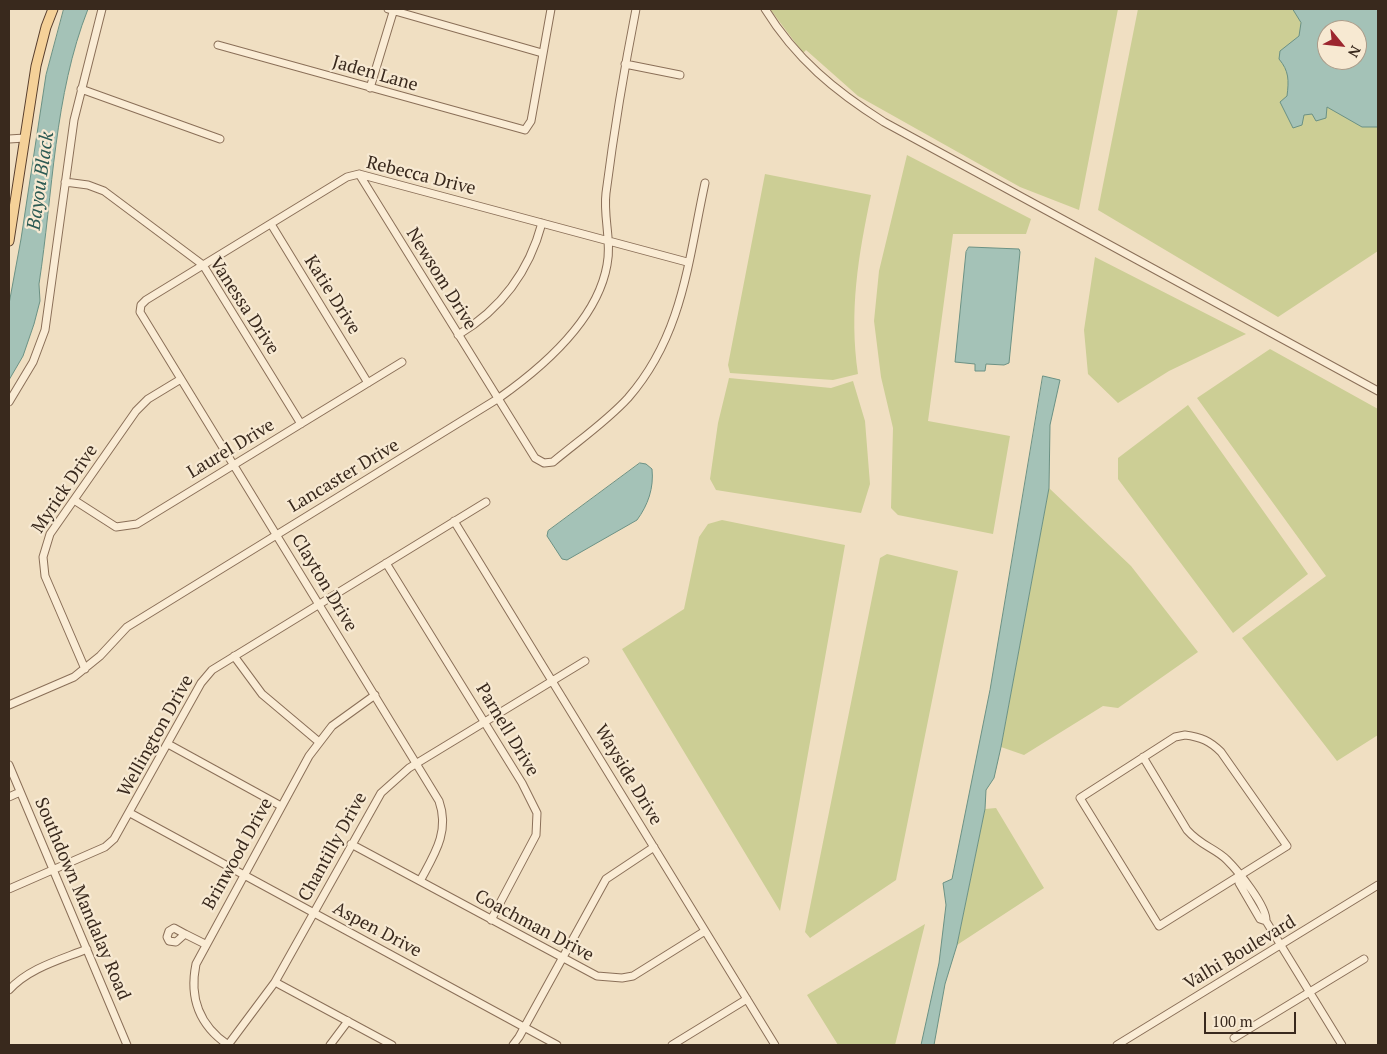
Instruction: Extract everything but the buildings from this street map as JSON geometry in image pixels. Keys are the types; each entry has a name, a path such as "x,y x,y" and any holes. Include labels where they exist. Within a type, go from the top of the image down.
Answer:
{"main road":[{"path":"9,242 36,66 46,27 53,9"}],"street":[{"path":"9,402 33,362 45,330 65,182 81,89 102,9"},
{"path":"370,88 392,9 542,53 550,9"},
{"name":"Lancaster Drive","path":"9,705 74,677 85,669 127,627 499,398 529,377 557,352 584,317 598,290 607,265 608,240 604,206 625,64 636,9"},
{"path":"765,9 793,49 821,77 884,122 1134,260 1378,391"},
{"name":"Jaden Lane","path":"218,45 525,130 531,121 542,53"},
{"path":"625,64 680,75"},
{"path":"81,89 220,139"},
{"path":"9,139 25,138"},
{"name":"Rebecca Drive","path":"141,307 146,300 270,224 348,177 359,174 687,262"},
{"name":"Newsom Drive","path":"359,174 535,458 544,463 553,462 607,419 628,397 660,352 676,315 685,281 687,262"},
{"name":"Vanessa Drive","path":"65,182 88,185 104,191 204,265 301,424"},
{"path":"687,262 705,183"},
{"path":"458,335 488,314 514,285 532,254 542,223"},
{"name":"Katie Drive","path":"270,224 368,383"},
{"name":"Clayton Drive","path":"141,307 140,312 439,801 444,822 437,850 420,881"},
{"name":"Laurel Drive","path":"74,500 110,524 121,528 130,527 402,362"},
{"name":"Myrick Drive","path":"85,669 43,568 45,545 136,411 148,399 181,379"},
{"name":"Wellington Drive","path":"9,888 109,844 130,813 201,682 212,670 486,502"},
{"name":"Wayside Drive","path":"454,521 775,1045"},
{"name":"Parnell Drive","path":"386,563 535,806 538,821 533,842 491,920"},
{"path":"234,656 262,694 319,742"},
{"name":"Chantilly Drive","path":"228,1045 275,982 351,844 381,793 391,782 417,763 585,661"},
{"name":"Brinwood Drive","path":"228,1045 204,1024 196,1005 193,977 196,964 280,806 319,742 347,714 375,695"},
{"path":"1198,736 1210,742 1221,752 1287,846 1159,926 1080,798 1143,757 1175,737 1198,736"},
{"path":"168,744 280,806"},
{"path":"1143,757 1187,830 1196,841 1227,859 1239,876 1239,883 1260,919 1266,921 1342,1045"},
{"name":"Southdown Mandalay Road","path":"9,765 127,1045"},
{"path":"9,796 20,792"},
{"name":"Aspen Drive","path":"130,813 557,1045"},
{"name":"Coachman Drive","path":"351,844 597,976 622,978 638,973 705,931"},
{"path":"512,1045 524,1028 606,879 654,847"},
{"name":"Valhi Boulevard","path":"1117,1045 1378,885"},
{"path":"185,934 206,944"},
{"path":"9,990 24,977 36,970 87,949"},
{"path":"1234,1038 1364,959"},
{"path":"275,982 392,1045"},
{"path":"672,1045 747,1000"},
{"path":"330,1045 348,1021"}],"green space":[{"path":"770,9 1118,9 1079,210 1020,187 858,96 806,50 803,53"},
{"path":"1138,9 1378,9 1378,251 1278,317 1098,210"},
{"path":"907,155 1031,219 1026,234 953,234 928,421 1010,436 993,534 898,515 891,508 893,428 881,377 874,321 879,271"},
{"path":"765,174 871,195 856,284 854,328 858,374 833,380 730,373 728,365"},
{"path":"1095,257 1246,334 1169,371 1118,403 1088,374 1084,330"},
{"path":"1270,349 1378,409 1378,735 1337,761 1242,638 1326,576 1197,398"},
{"path":"729,378 831,388 853,381 865,421 870,484 861,513 716,490 710,479 718,423"},
{"path":"1188,405 1308,574 1233,633 1118,479 1118,458"},
{"path":"1049,488 1131,566 1198,652 1118,708 1103,706 1024,755 1001,747"},
{"path":"722,520 845,545 780,911 622,649 684,609 699,537 708,524"},
{"path":"887,554 958,571 896,880 810,938 805,932 880,558"},
{"path":"996,808 1044,888 957,945 985,809"},
{"path":"925,924 895,1045 838,1045 807,995"}],"water":[{"name":"Bayou Black","path":"64,9 88,9 68,75 61,110 39,284 40,301 23,356 9,380 9,304 46,75"},
{"path":"1293,9 1378,9 1378,127 1362,127 1327,107 1326,118 1316,121 1312,114 1304,115 1302,125 1293,128 1280,102 1287,96 1288,80 1285,68 1279,59 1280,51 1299,36 1301,23"},
{"path":"969,247 1019,249 1020,252 1009,363 1004,365 986,364 985,371 975,371 975,364 955,362 966,252"},
{"path":"1043,376 1060,380 1050,425 1049,488 1001,747 994,778 986,790 985,809 957,945 945,984 934,1045 921,1045 939,963 946,905 943,883 952,879 990,690"},
{"path":"640,463 646,464 652,469 652,483 647,502 637,520 567,560 562,559 547,536 548,531"}]}
